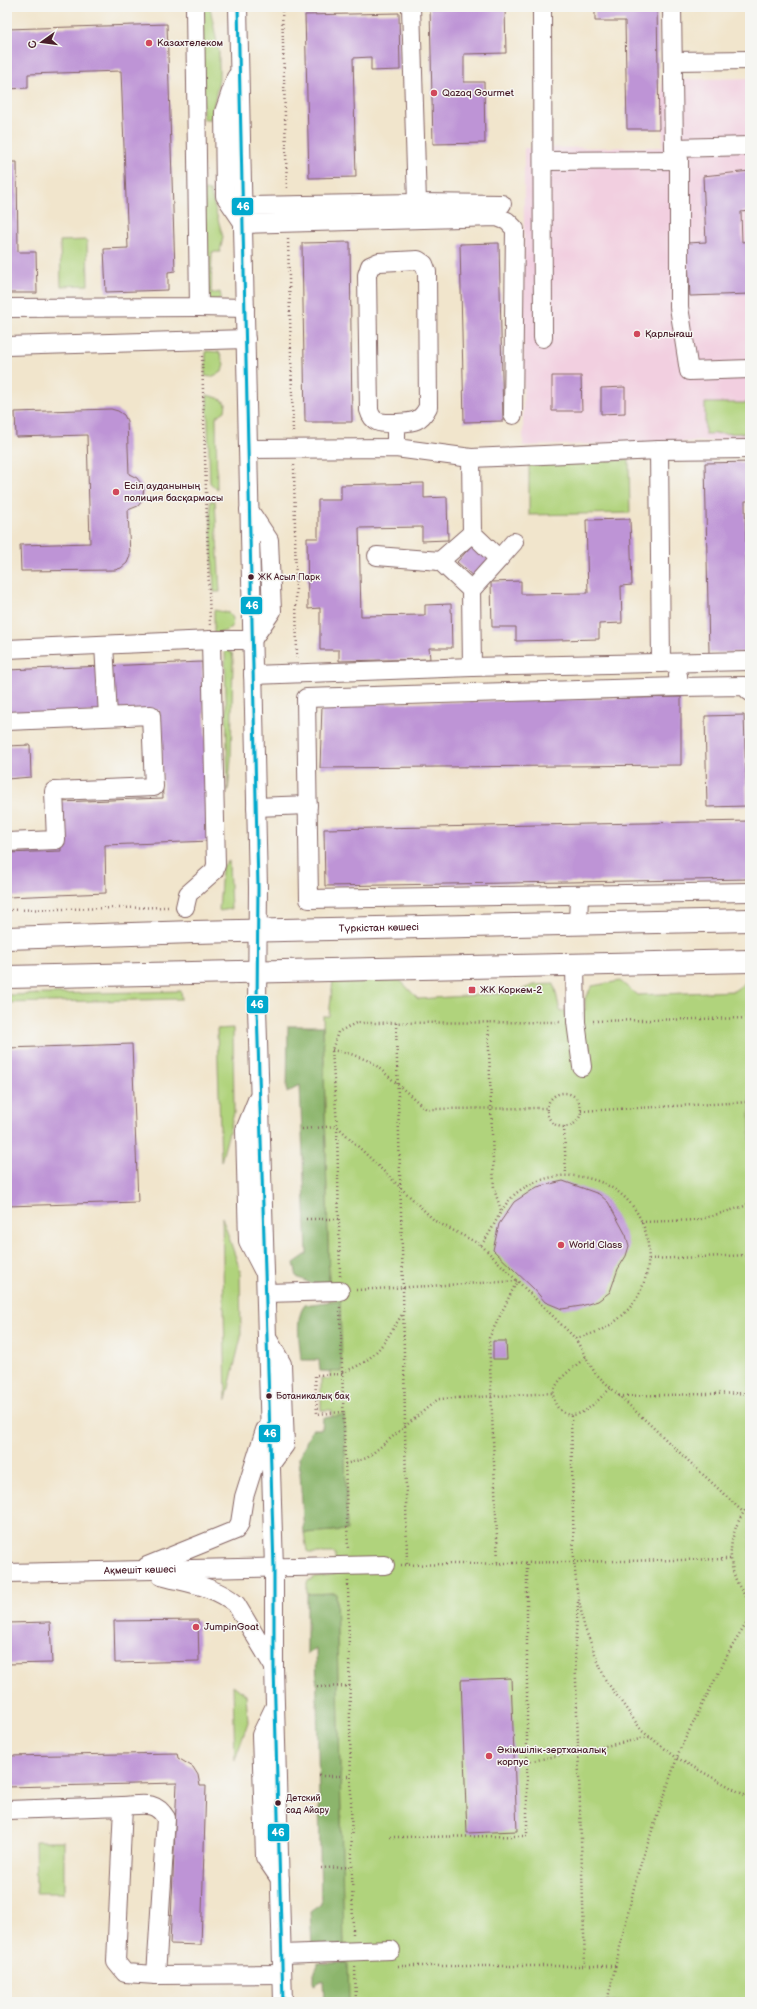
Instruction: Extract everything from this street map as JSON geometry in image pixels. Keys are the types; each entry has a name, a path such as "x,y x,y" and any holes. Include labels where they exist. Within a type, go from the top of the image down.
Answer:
{"main road":[{"name":"Түркістан көшесі","path":"7,938 750,920"},
{"path":"7,977 750,961"}],"street":[{"path":"195,7 199,308"},
{"path":"238,7 256,807 259,972 257,1008 274,1568 274,1667 283,2002"},
{"path":"411,7 417,203"},
{"path":"542,7 543,338"},
{"path":"672,7 679,307 689,371 750,369"},
{"path":"673,61 750,60"},
{"path":"240,67 224,112 225,196 244,224"},
{"path":"543,161 676,154 750,146"},
{"path":"243,206 417,203 502,204"},
{"path":"244,224 497,217 507,221 515,229 514,415"},
{"path":"418,260 424,264 427,272 428,406 424,416 414,422 396,423 376,422 371,418 369,410 367,275 370,266 379,262 418,260"},
{"path":"7,308 245,308"},
{"path":"7,346 246,339"},
{"path":"396,423 396,448"},
{"path":"248,449 396,448 470,458 659,450 750,449"},
{"path":"659,450 669,663 679,687"},
{"path":"470,458 472,532 499,559"},
{"path":"440,561 472,532"},
{"path":"472,667 471,590 514,542"},
{"path":"377,556 440,561 471,590"},
{"path":"7,649 104,644 210,634 252,640"},
{"path":"185,907 188,894 214,871 216,865 210,634"},
{"path":"104,644 108,716"},
{"path":"253,675 472,667 750,661"},
{"path":"750,692 744,686 306,698 310,900 750,892"},
{"path":"7,721 151,715 154,786 54,790 56,840 7,842"},
{"path":"256,807 308,805"},
{"path":"578,924 579,895"},
{"path":"575,965 576,1022 582,1067"},
{"path":"266,1293 340,1291"},
{"path":"267,1338 282,1364 285,1445 271,1464"},
{"path":"137,1570 236,1530 240,1523 244,1497 269,1416"},
{"name":"Ақмешіт көшесі","path":"7,1573 385,1565"},
{"path":"137,1570 213,1589 228,1598 236,1604 274,1667"},
{"path":"7,1810 154,1805 160,1808 166,1818 156,1975"},
{"path":"123,1806 116,1962 125,1973 156,1975 282,1974"},
{"path":"282,1954 357,1961 393,1958"}],"path":[{"path":"282,7 288,205"},
{"path":"288,223 294,449 297,674"},
{"path":"202,340 210,634"},
{"path":"7,910 185,907"},
{"path":"356,2002 357,1961 352,1867 348,1565 337,1126 332,1050 338,1032 356,1023 576,1022 750,1018"},
{"path":"488,1022 494,1189 501,1210"},
{"path":"396,1023 401,1187 407,1564"},
{"path":"332,1050 351,1054 372,1062 426,1109 547,1108"},
{"path":"564,1093 570,1094 578,1100 582,1111 577,1122 573,1125 564,1127 556,1126 552,1122 547,1108 553,1097 564,1093"},
{"path":"582,1111 750,1102"},
{"path":"302,1129 337,1126 435,1221 481,1245 575,1338 595,1372 743,1512"},
{"path":"564,1127 566,1175"},
{"path":"481,1245 489,1236 501,1210 510,1199 533,1183 546,1178 566,1175 588,1178 614,1190 625,1199 641,1222 646,1235 649,1259 642,1291 625,1314 602,1330 575,1338"},
{"path":"641,1222 698,1220 745,1206 750,1202"},
{"path":"306,1219 339,1219"},
{"path":"649,1259 750,1255"},
{"path":"340,1291 517,1282"},
{"path":"498,1563 489,1338 517,1282"},
{"path":"344,1412 317,1414 315,1375 342,1373 357,1368 372,1358 382,1346 403,1312"},
{"path":"586,1357 558,1383 554,1393 555,1405 563,1413 572,1416 582,1413 611,1388"},
{"path":"345,1464 367,1458 438,1399 554,1393"},
{"path":"619,1396 750,1393"},
{"path":"572,1416 574,1561 578,1598 584,1626 605,1679 642,1731 677,1758 750,1798"},
{"path":"750,1504 743,1512 735,1527 731,1543 730,1559 736,1581 750,1600"},
{"path":"385,1565 730,1559"},
{"path":"390,1837 527,1836 527,1562"},
{"path":"578,1598 575,1649 585,1966"},
{"path":"607,2002 637,1875 677,1758 731,1648 750,1618"},
{"path":"317,1687 350,1686"},
{"path":"527,1762 650,1737"},
{"path":"319,1776 351,1776"},
{"path":"321,1868 352,1867"},
{"path":"393,1958 615,1966"}],"shaded area":[{"name":"Қарлығаш","path":"750,78 750,440 523,446 524,148 663,147 662,80"}],"green space":[{"path":"200,7 210,7 219,53 219,79 211,119 203,119"},
{"path":"204,190 210,191 223,237 220,252 212,252 211,294 220,292 221,297 215,302 204,302"},
{"path":"87,240 88,285 61,286 60,241"},
{"path":"206,351 219,352 224,364 222,372 211,377 205,376"},
{"path":"207,395 218,398 226,403 225,411 216,417 217,489 210,483"},
{"path":"705,403 750,403 750,433 705,434"},
{"path":"629,460 630,513 529,515 529,462"},
{"path":"210,501 215,501 220,592 214,592"},
{"path":"214,610 229,613 233,618 232,627 226,631 214,634"},
{"path":"225,650 232,653 233,660 231,760 228,792"},
{"path":"229,861 231,909 219,911 222,867"},
{"name":"Ботаникалық бақ","path":"399,979 418,999 512,993 534,985 554,984 560,1011 585,1010 585,998 592,986 620,981 637,995 734,991 750,979 750,2002 345,2002 336,1593 307,1594 307,1582 314,1577 335,1574 335,1553 310,1553 307,1551 304,1533 334,1531 332,1410 321,1410 321,1379 331,1379 323,1016 329,1016 333,980"},
{"path":"181,991 182,999 7,1003 7,995"},
{"path":"288,1026 323,1026 329,1284 312,1284 297,1277 294,1263 307,1254 300,1085 287,1093"},
{"path":"233,1028 234,1113 221,1162 217,1029"},
{"path":"222,1217 240,1270 241,1337 226,1400"},
{"path":"340,1300 342,1372 320,1371 319,1360 301,1360 298,1331 300,1317 305,1305"},
{"path":"344,1415 347,1530 304,1533 299,1458 312,1429 322,1429 323,1418"},
{"path":"336,1593 344,1945 312,1945 310,1912 321,1904 316,1648 307,1654 307,1594"},
{"path":"233,1685 246,1695 248,1722 235,1760"},
{"path":"35,1841 64,1841 64,1893 36,1893"},
{"path":"318,1963 348,1963 349,2002 324,2002 323,1980 314,1985 314,1971"}],"building":[{"path":"505,7 506,53 464,54 464,82 484,82 485,143 433,144 430,8"},
{"path":"595,7 657,7 659,129 627,129 625,21 595,21"},
{"path":"399,13 400,70 371,71 371,57 353,58 356,177 309,178 305,15"},
{"path":"167,24 175,271 168,272 168,290 106,292 104,249 128,248 121,71 28,74 28,88 7,89 7,29"},
{"path":"7,162 17,162 18,252 36,252 37,293 7,293"},
{"path":"750,171 750,211 741,212 742,242 750,241 750,294 690,296 687,243 706,242 703,176"},
{"path":"350,242 352,422 305,422 302,243"},
{"path":"499,243 503,421 464,422 460,244"},
{"path":"552,376 581,376 582,411 552,411"},
{"path":"625,387 625,413 601,414 601,388"},
{"name":"Есіл ауданының полиция басқармасы","path":"111,409 124,415 127,421 129,474 137,478 144,488 142,501 138,506 128,510 130,556 127,563 121,568 115,570 21,571 20,545 90,543 87,435 16,437 15,412"},
{"path":"750,462 750,501 745,501 747,615 750,615 750,652 709,653 705,463"},
{"path":"424,483 424,498 447,497 448,540 422,541 422,527 359,528 361,616 425,615 425,605 451,604 452,648 429,648 430,659 339,661 339,650 320,650 320,608 308,609 307,538 318,538 318,500 341,500 341,485"},
{"path":"630,519 632,585 621,586 622,623 599,624 599,639 516,641 516,627 492,627 491,582 521,581 521,594 588,593 586,520"},
{"path":"473,544 490,559 474,577 457,562"},
{"path":"202,662 211,841 105,845 106,893 7,897 7,853 61,851 59,802 163,798 159,710 7,716 7,670"},
{"path":"681,697 681,765 320,768 322,705"},
{"path":"744,715 747,806 707,807 705,716"},
{"path":"30,745 31,777 7,779 7,746"},
{"path":"750,821 750,879 325,886 324,829"},
{"path":"132,1044 138,1202 7,1206 7,1048"},
{"name":"World Class","path":"563,1181 599,1194 608,1202 626,1235 629,1246 626,1256 618,1269 610,1292 598,1301 562,1309 545,1302 534,1289 493,1250 499,1224 514,1202 537,1187"},
{"path":"493,1341 506,1341 507,1359 493,1359"},
{"path":"198,1620 199,1661 115,1663 114,1621"},
{"path":"50,1622 52,1663 7,1664 7,1623"},
{"name":"Әкімшілік-зертханалық корпус","path":"511,1678 517,1831 467,1833 461,1680"},
{"path":"177,1753 178,1758 193,1767 198,1775 200,1786 206,1786 201,1945 170,1944 177,1783 7,1787 7,1756"}],"transit line":[{"name":"46","path":"238,7 258,887 257,1008 274,1568 274,1667 283,2002"}],"place":[{"name":"Казахтелеком","path":"149,43"},
{"name":"Qazaq Gourmet","path":"434,93"},
{"name":"Қарлығаш","path":"637,334"},
{"name":"Есіл ауданының полиция басқармасы","path":"116,492"},
{"name":"ЖК Асыл Парк","path":"251,577"},
{"name":"ЖК Коркем-2","path":"472,990"},
{"name":"World Class","path":"561,1245"},
{"name":"Ботаникалық бақ","path":"269,1396"},
{"name":"JumpinGoat","path":"196,1627"},
{"name":"Әкімшілік-зертханалық корпус","path":"489,1756"},
{"name":"Детский сад Айару","path":"278,1803"}]}
